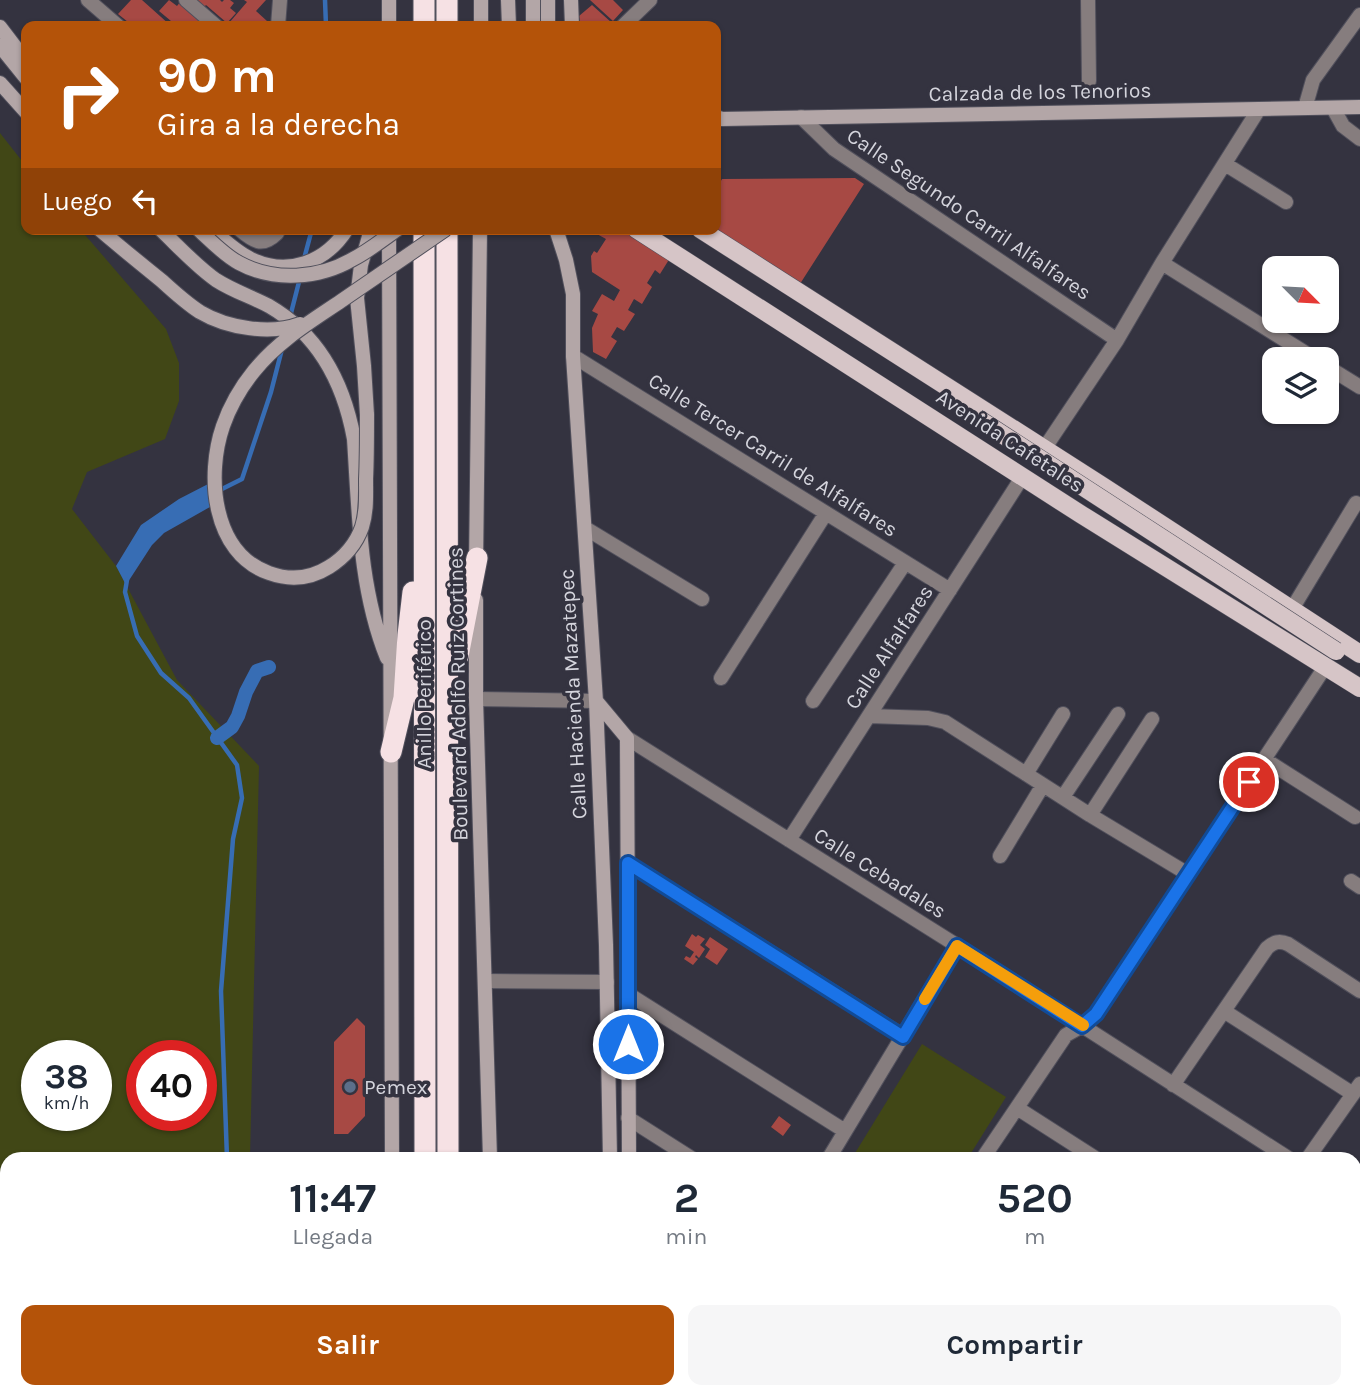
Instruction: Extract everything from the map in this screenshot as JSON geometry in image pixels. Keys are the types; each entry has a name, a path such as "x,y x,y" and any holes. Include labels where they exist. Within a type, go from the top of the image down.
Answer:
{"highway":[{"path":"424,0 424,21"},
{"path":"447,0 447,21"},
{"name":"Anillo Periférico","path":"424,235 425,1152"},
{"name":"Anillo Periférico","path":"447,235 448,1152"},
{"path":"391,752 404,698 411,607 424,535"},
{"path":"448,711 477,558"}],"main road":[{"path":"389,0 389,21"},
{"path":"481,0 481,21"},
{"path":"508,0 509,21"},
{"path":"533,0 533,21"},
{"path":"548,0 548,21"},
{"path":"571,0 572,21"},
{"path":"2,36 21,56"},
{"path":"2,36 21,69"},
{"path":"0,83 21,106"},
{"name":"Calzada de los Tenorios","path":"721,119 1360,107"},
{"path":"106,235 207,316 255,329 292,327 317,317"},
{"path":"166,235 214,279 273,308 291,322 318,349 333,372 347,407 354,439 365,583 390,665"},
{"path":"205,235 239,263 261,272 284,275 315,274 335,268 354,259 389,235"},
{"path":"218,235 251,259 280,267 314,261 335,245 342,235"},
{"path":"369,235 361,265 357,298 368,415 365,519 358,537 346,554 321,572 294,579 265,572 246,561 233,546 224,529 217,503 215,461 222,429 236,398 255,370 285,340 317,317 438,235"},
{"path":"389,235 393,1152"},
{"name":"Boulevard Adolfo Ruiz Cortines","path":"481,235 476,699 490,1152"},
{"name":"Calle Hacienda Mazatepec","path":"558,235 573,294 573,356 596,701 606,945 610,1152"},
{"name":"Avenida Cafetales","path":"645,235 1082,515 1360,688"},
{"path":"660,235 935,409 1001,461"},
{"path":"695,235 1360,666"},
{"name":"Avenida Cafetales","path":"709,235 1360,654"},
{"path":"1082,515 1076,508 1078,494 1087,487 1104,487"},
{"name":"Calle Cebadales","path":"596,701 627,738"},
{"path":"627,738 629,1152"},
{"path":"606,945 628,944"}],"street":[{"path":"88,0 112,21"},
{"path":"186,0 210,21"},
{"path":"278,21 280,0"},
{"path":"628,21 650,0"},
{"path":"1088,0 1089,81"},
{"path":"1305,108 1313,80 1360,15"},
{"path":"2,36 21,46"},
{"path":"1333,108 1343,126 1360,139"},
{"path":"1044,449 1117,340 1259,109"},
{"name":"Calle Segundo Carril Alfalfares","path":"801,117 834,149 1117,340"},
{"path":"1225,164 1286,202"},
{"path":"245,235 264,243 275,235"},
{"path":"1162,263 1296,347"},
{"name":"Calle Tercer Carril de Alfalfares","path":"573,356 950,590"},
{"path":"1339,374 1360,387"},
{"name":"Calle Alfalfares","path":"789,840 1023,476"},
{"path":"1292,609 1356,503"},
{"path":"721,678 826,513"},
{"path":"585,528 702,599"},
{"path":"813,701 905,563"},
{"path":"987,1152 1066,1035 1096,1014 1325,667"},
{"path":"476,699 596,701"},
{"path":"1063,797 1118,714"},
{"path":"1026,774 1063,715"},
{"path":"869,716 928,718 945,722 1188,874"},
{"path":"1090,815 1152,719"},
{"name":"Calle Cebadales","path":"627,738 1279,1152"},
{"path":"1265,759 1355,817"},
{"path":"1000,856 1043,785"},
{"path":"628,863 903,1037"},
{"path":"1173,1085 1267,948 1277,941 1288,944 1360,991"},
{"path":"833,1152 957,946"},
{"path":"485,981 607,982"},
{"path":"628,994 845,1131"},
{"path":"1224,1011 1356,1089 1312,1152"},
{"path":"1017,1108 1086,1152"},
{"path":"628,1118 682,1152"}],"green space":[{"path":"0,133 21,160 21,235 85,235 166,329 179,363 179,401 165,439 87,472 72,509 116,566 177,680 259,766 250,1152 0,1152"},
{"path":"922,1044 1006,1097 972,1152 856,1152"}],"water":[{"path":"212,482 217,503 164,533 152,545 126,585 116,566 141,525 179,499"}],"building":[{"path":"131,0 142,0 166,21 127,21 118,14"},
{"path":"169,0 177,6 181,1 203,21 171,21 159,11"},
{"path":"196,0 230,0 234,3 230,8 236,13 229,21 225,21 206,5 204,7"},
{"path":"244,0 266,0 256,11 267,21 231,21 247,2"},
{"path":"590,0 613,0 623,10 613,21"},
{"path":"592,5 610,21 580,21 579,16"},
{"path":"855,178 864,184 798,287 721,233 722,179"},
{"path":"599,235 634,235 670,258 660,274 655,270 647,283 652,287 642,304 634,299 628,310 635,314 624,331 617,327 611,337 617,341 606,359 593,352 592,328 598,314 592,311 602,294 614,301 620,290 592,272 591,256 594,251 597,253 606,239"},
{"path":"692,934 705,939 700,945 705,949 699,958 696,955 698,959 693,965 684,959 686,956 690,958 694,952 685,946"},
{"path":"710,937 728,949 717,965 705,957 710,949 705,945"},
{"name":"Pemex","path":"357,1018 365,1026 365,1116 348,1134 334,1134 334,1042"},
{"path":"779,1116 791,1125 783,1136 771,1127"}],"waterway":[{"path":"325,0 326,21"},
{"path":"304,259 310,235"},
{"path":"290,317 300,278"},
{"path":"218,491 242,479 271,392 282,349"},
{"path":"127,580 125,592 137,636 161,673 189,698 237,765 242,798 233,839 221,991 227,1152"},
{"path":"217,738 232,727 257,671 269,667"}],"slow traffic":[{"path":"925,999 957,946 1083,1025"}],"place":[{"name":"Pemex","path":"350,1087"}],"route":[{"path":"628,1044 628,863 903,1037 957,946 1082,1026 1096,1014 1249,782"}]}
